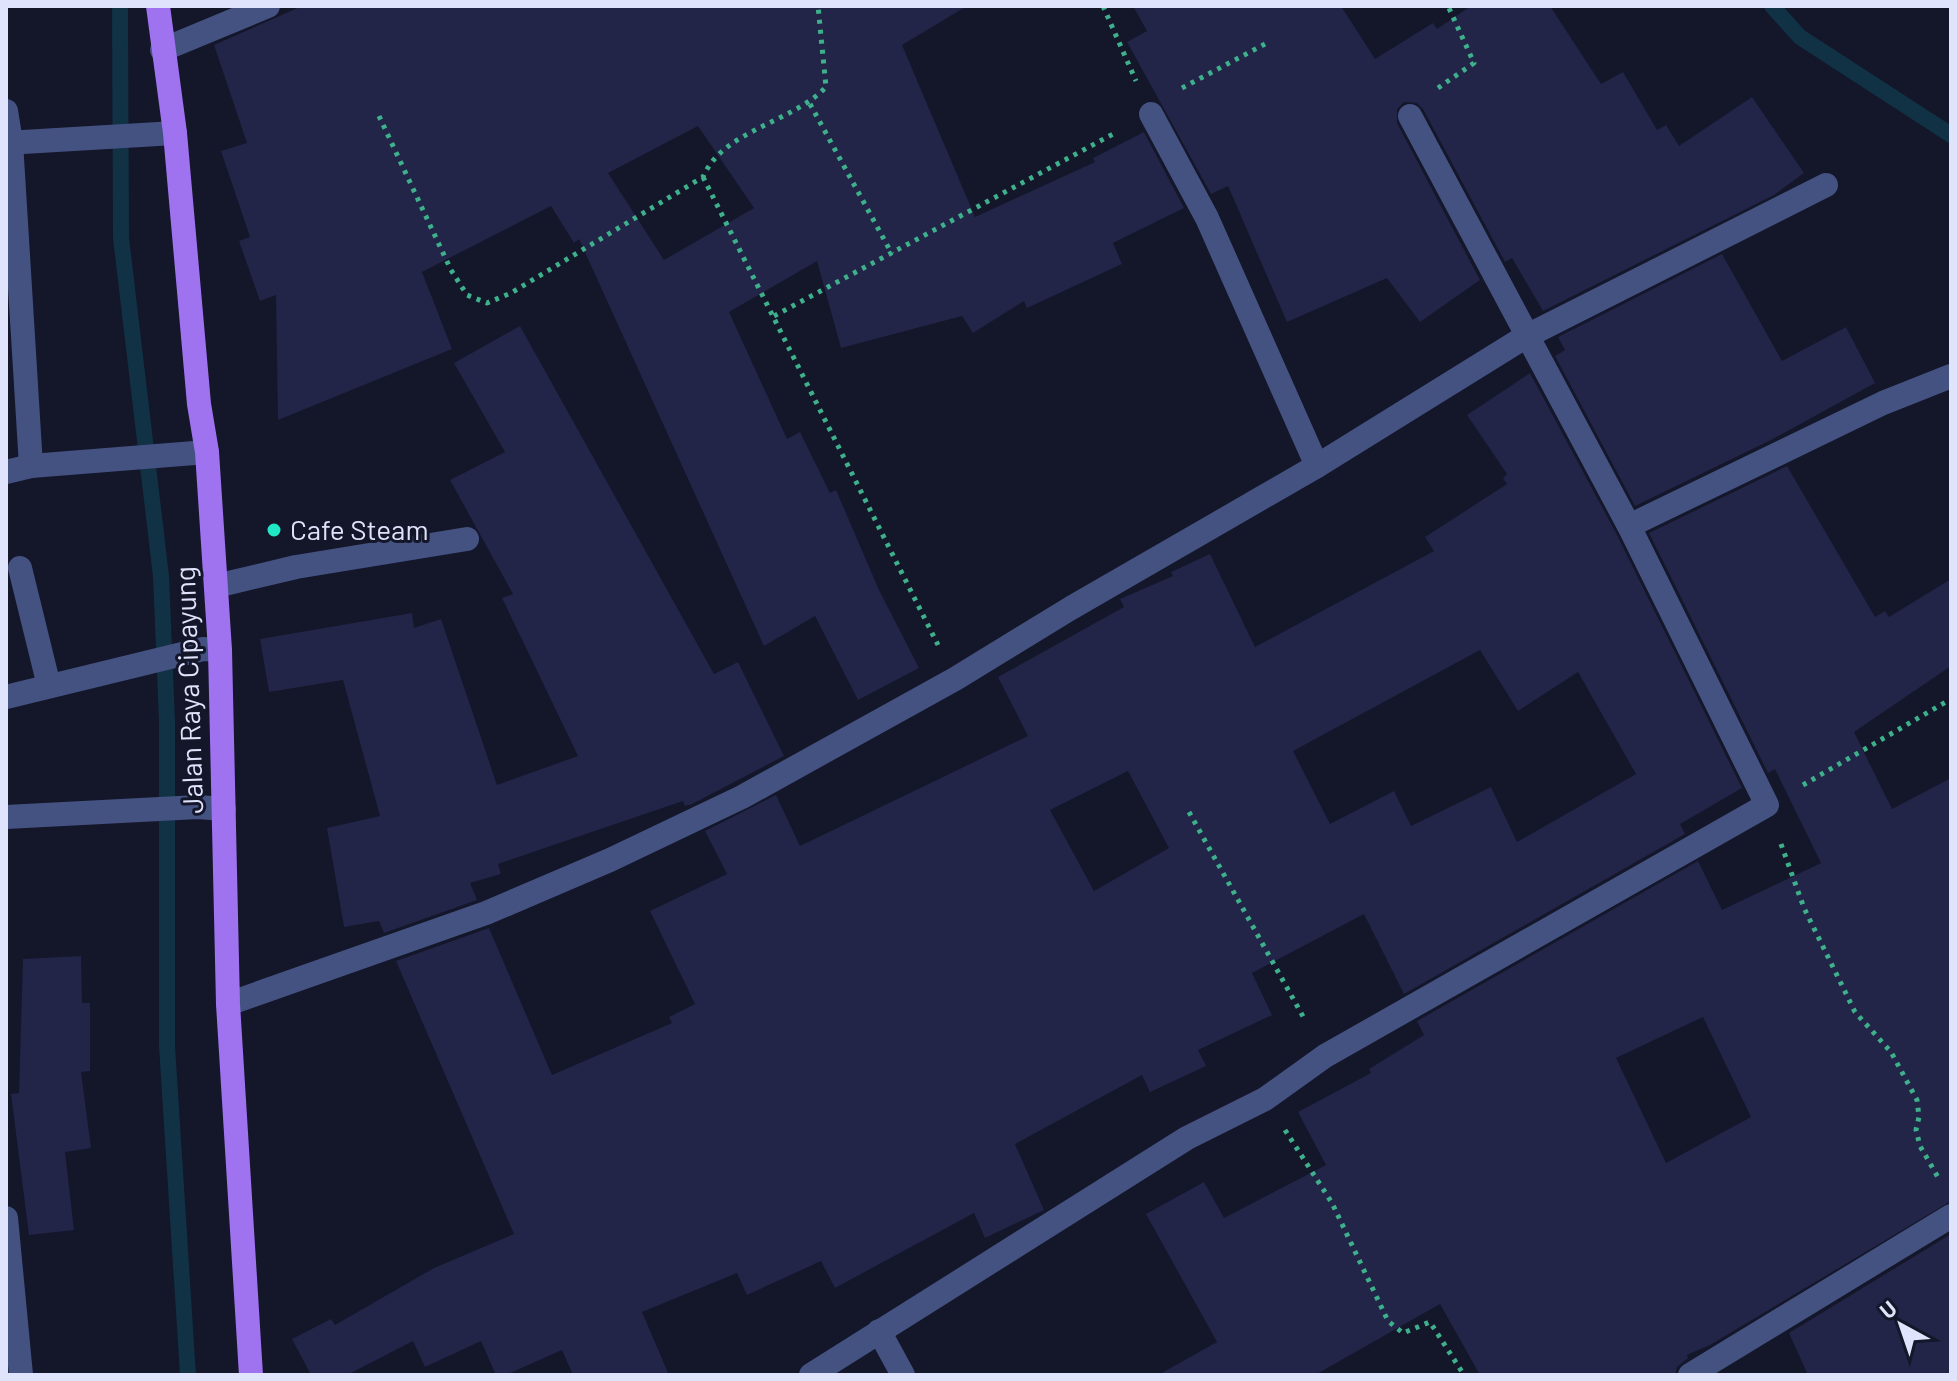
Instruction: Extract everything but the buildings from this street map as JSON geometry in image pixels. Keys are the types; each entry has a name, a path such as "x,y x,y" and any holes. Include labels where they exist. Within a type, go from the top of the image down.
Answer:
{"main road":[{"name":"Jalan Raya Cipayung","path":"158,6 216,586 211,650 224,809 228,1004 251,1375"}],"street":[{"path":"162,50 268,6"},
{"path":"6,111 31,466"},
{"path":"1151,114 1207,218 1317,466"},
{"path":"811,1375 1187,1138 1265,1099 1325,1056 1767,805 1629,526 1525,337 1447,179 1410,116"},
{"path":"9,142 171,133"},
{"path":"228,1004 486,913 610,860 742,797 955,679 1317,466 1525,337 1826,185"},
{"path":"1629,526 1883,403 1951,376"},
{"path":"6,472 31,466 204,452"},
{"path":"216,586 296,567 467,539"},
{"path":"20,568 49,686"},
{"path":"6,697 143,663 211,650"},
{"path":"6,817 198,807 224,809"},
{"path":"1690,1375 1951,1216"},
{"path":"6,1218 21,1375"},
{"path":"879,1331 903,1375"}],"path":[{"path":"379,116 451,270 467,295 487,303 511,293 703,177 711,159 810,104 826,87 818,6"},
{"path":"1103,6 1151,114"},
{"path":"1410,116 1424,98 1474,63 1448,6"},
{"path":"774,316 1151,114 1168,96 1265,44"},
{"path":"810,104 892,254"},
{"path":"703,177 955,679"},
{"path":"1943,1186 1920,1146 1916,1130 1919,1117 1917,1100 1891,1052 1855,1012 1804,908 1767,805 1951,699"},
{"path":"1189,812 1325,1056"},
{"path":"1265,1099 1332,1203 1388,1321 1403,1333 1430,1322 1464,1375"}],"waterway":[{"path":"120,6 121,238 161,576 167,721 167,1046 188,1375"},
{"path":"1772,6 1800,37 1951,135"}],"place":[{"name":"Cafe Steam","path":"274,530"}]}
